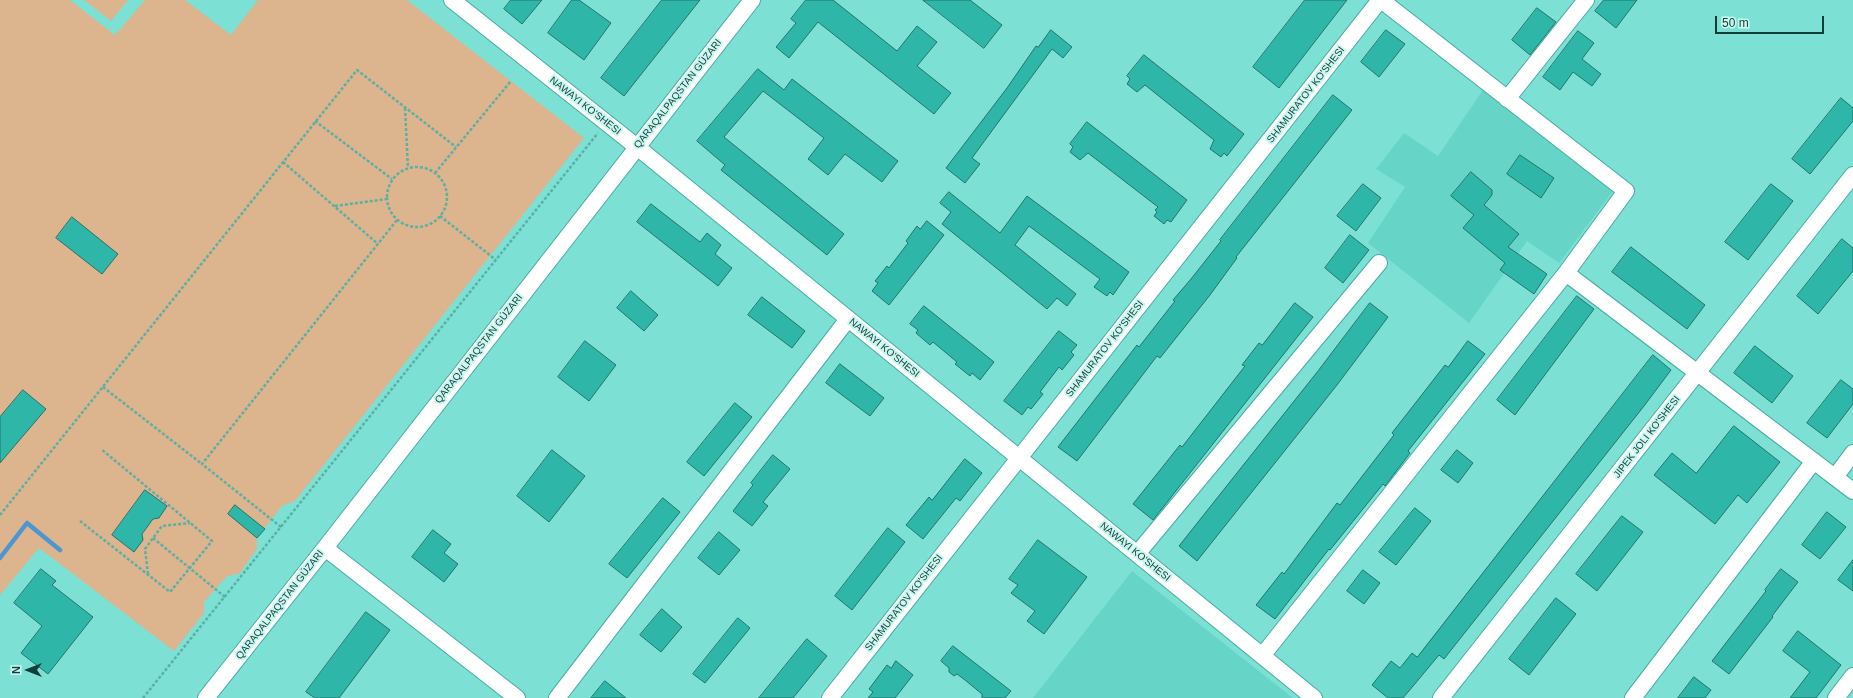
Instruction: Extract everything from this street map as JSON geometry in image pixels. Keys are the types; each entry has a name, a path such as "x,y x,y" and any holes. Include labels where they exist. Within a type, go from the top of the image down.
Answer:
{"street":[{"name":"NAWAYI KO'SHESI","path":"452,0 637,147 1314,698"},
{"path":"206,698 325,548 752,0"},
{"path":"1262,656 1566,273 1626,191 1381,0"},
{"name":"SHAMURATOV KO'SHESI","path":"830,698 1381,0"},
{"path":"1508,99 1586,0"},
{"name":"JIPEK JOLI KO'SHESI","path":"1441,698 1853,175"},
{"path":"1137,554 1379,263"},
{"path":"1566,273 1853,491"},
{"path":"557,698 848,319"},
{"path":"1835,477 1853,453"},
{"path":"1633,698 1814,461"},
{"path":"325,548 517,698"},
{"path":"1836,698 1853,676"}],"path":[{"path":"0,515 357,70 456,147"},
{"path":"435,173 511,81"},
{"path":"405,108 408,168"},
{"path":"315,121 392,179"},
{"path":"143,698 607,123"},
{"path":"282,162 378,244"},
{"path":"417,166 427,168 435,173 442,180 446,189 447,198 445,208 440,216 423,226 413,226 397,220 389,209 387,199 388,188 392,179 399,172 417,166"},
{"path":"335,206 387,199"},
{"path":"440,216 496,260"},
{"path":"202,464 397,220"},
{"path":"103,387 281,527"},
{"path":"80,521 170,592 212,542 101,449"},
{"path":"148,575 145,549 162,526 190,523"},
{"path":"153,538 225,597"}],"shaded area":[{"path":"0,0 70,0 115,35 145,0 185,0 231,35 258,0 407,0 584,138 295,501 282,506 257,538 257,549 239,574 227,576 204,602 204,613 174,651 39,548 0,595"},
{"path":"84,0 128,0 111,21"},
{"path":"1483,90 1614,190 1559,263 1527,241 1469,323 1368,243 1405,187 1376,169 1404,133 1438,156"},
{"path":"1132,571 1293,698 1033,698"}],"building":[{"path":"511,0 542,0 522,24 504,9"},
{"path":"572,0 579,0 611,23 584,60 548,33"},
{"path":"662,0 700,0 624,96 601,78"},
{"path":"806,0 833,0 897,51 917,26 937,42 917,66 951,93 934,114 818,22 789,58 776,47 796,23 791,19"},
{"path":"923,0 970,0 1002,25 984,48"},
{"path":"1305,0 1347,0 1279,88 1253,67"},
{"path":"1604,0 1637,0 1616,28 1595,11"},
{"path":"1537,8 1556,22 1530,55 1512,40"},
{"path":"1051,30 1072,47 1063,58 1052,49 972,158 980,164 965,183 946,168 1007,88 1036,46 1038,47"},
{"path":"1386,30 1405,44 1379,77 1361,62"},
{"path":"1578,31 1594,43 1582,59 1601,74 1592,86 1573,72 1560,90 1543,77"},
{"path":"1144,55 1244,134 1227,156 1224,153 1221,157 1210,149 1214,140 1145,85 1137,92 1127,84 1130,79 1127,76"},
{"path":"758,69 784,90 792,79 898,161 882,182 845,154 828,175 808,159 824,138 763,91 724,137 844,234 827,255 721,170 725,165 697,141"},
{"path":"1333,95 1352,110 1236,257 1237,258 1210,295 1160,358 1157,356 1077,461 1058,447 1137,345 1139,347 1175,301 1173,300 1221,241 1220,240"},
{"path":"1841,98 1853,108 1853,121 1810,174 1792,159"},
{"path":"1087,122 1187,200 1171,222 1167,220 1164,224 1154,216 1157,212 1155,210 1158,207 1088,153 1080,160 1070,152 1073,147 1070,144"},
{"path":"1520,155 1554,178 1541,198 1507,174"},
{"path":"1471,172 1492,190 1492,195 1484,205 1519,234 1508,247 1547,274 1534,294 1500,270 1505,263 1463,228 1474,215 1451,196"},
{"path":"1363,184 1381,198 1356,231 1337,216"},
{"path":"1771,184 1793,201 1748,260 1725,242"},
{"path":"949,192 1000,233 1027,196 1129,272 1113,295 1110,292 1107,296 1094,287 1100,279 1029,226 1015,245 1076,294 1067,306 1057,298 1047,309 942,224 951,212 940,203"},
{"path":"651,204 700,242 707,233 721,245 715,254 732,268 718,286 637,222"},
{"path":"72,217 118,254 102,274 56,238"},
{"path":"927,221 944,235 889,305 872,291 878,283 875,281 887,266 889,268 908,243 906,241 917,226 920,229"},
{"path":"1350,235 1369,250 1343,283 1325,268"},
{"path":"1842,239 1853,248 1853,271 1818,314 1797,296"},
{"path":"1631,247 1705,305 1687,329 1612,272"},
{"path":"631,291 658,315 644,331 617,308"},
{"path":"1577,296 1594,309 1515,415 1497,400"},
{"path":"762,297 805,331 792,348 748,315"},
{"path":"1295,303 1313,317 1153,520 1133,504 1180,445 1182,447 1245,366 1242,365 1259,343 1262,345"},
{"path":"1370,303 1388,317 1337,385 1197,561 1179,546"},
{"path":"924,306 994,362 980,380 972,373 970,376 955,364 957,362 933,342 930,345 916,333 918,330 910,324"},
{"path":"1059,331 1077,345 1071,352 1074,355 1062,370 1059,367 1040,392 1043,394 1031,409 1028,407 1022,415 1004,401"},
{"path":"585,341 616,365 589,401 558,377"},
{"path":"1468,341 1485,354 1408,451 1410,453 1385,486 1383,484 1330,550 1329,549 1275,619 1256,605 1282,572 1284,574 1337,503 1340,505 1394,435 1392,433 1445,365 1448,367"},
{"path":"1755,346 1793,376 1772,403 1734,373"},
{"path":"1653,355 1671,370 1644,406 1444,659 1439,655 1403,698 1388,698 1372,685 1391,661 1400,668 1412,653 1417,657"},
{"path":"840,364 884,398 870,416 826,383"},
{"path":"1841,380 1853,389 1853,404 1827,438 1807,423"},
{"path":"23,390 46,409 0,463 0,417"},
{"path":"735,403 752,417 704,476 687,462"},
{"path":"1734,426 1780,462 1747,503 1738,495 1715,524 1654,475 1672,453 1696,473"},
{"path":"552,450 585,476 549,522 517,496"},
{"path":"1457,450 1473,463 1458,483 1441,470"},
{"path":"773,455 790,469 763,502 768,506 752,526 733,511 753,485 751,483"},
{"path":"965,459 982,473 960,501 956,498 923,539 906,525 929,497 932,500"},
{"path":"145,490 167,506 159,518 153,519 142,534 143,540 134,552 112,535"},
{"path":"663,498 680,512 627,578 609,564"},
{"path":"235,505 265,529 257,538 228,514"},
{"path":"1415,508 1431,521 1396,565 1379,552"},
{"path":"1827,512 1846,527 1820,559 1802,545"},
{"path":"1622,516 1643,532 1597,591 1576,574"},
{"path":"888,528 905,542 852,610 835,596"},
{"path":"433,530 451,544 444,553 458,564 444,582 412,557"},
{"path":"719,532 740,550 719,575 698,558"},
{"path":"1038,540 1087,577 1044,634 1027,621 1035,611 1011,593 1018,585 1009,579"},
{"path":"1853,560 1853,591 1838,580"},
{"path":"41,569 56,581 52,585 93,617 48,674 21,653 42,626 14,603"},
{"path":"1781,569 1798,582 1729,674 1712,661 1766,591 1765,590"},
{"path":"1363,570 1380,583 1364,604 1347,591"},
{"path":"1556,598 1576,614 1529,675 1509,659"},
{"path":"662,609 682,627 661,652 640,635"},
{"path":"366,612 390,630 339,698 315,698 306,692"},
{"path":"738,618 750,628 705,683 693,674"},
{"path":"1798,631 1841,665 1816,698 1790,698 1810,672 1783,651"},
{"path":"807,639 827,656 793,698 759,698"},
{"path":"953,646 1011,691 1005,698 982,698 982,694 965,680 957,674 954,676 949,672 949,668 941,661"},
{"path":"896,661 913,675 895,698 868,698 873,692 869,689 887,665 891,668"},
{"path":"1694,677 1711,690 1705,698 1678,698"},
{"path":"605,681 626,698 591,698"}],"waterway":[{"path":"0,558 27,523 60,550"}]}
